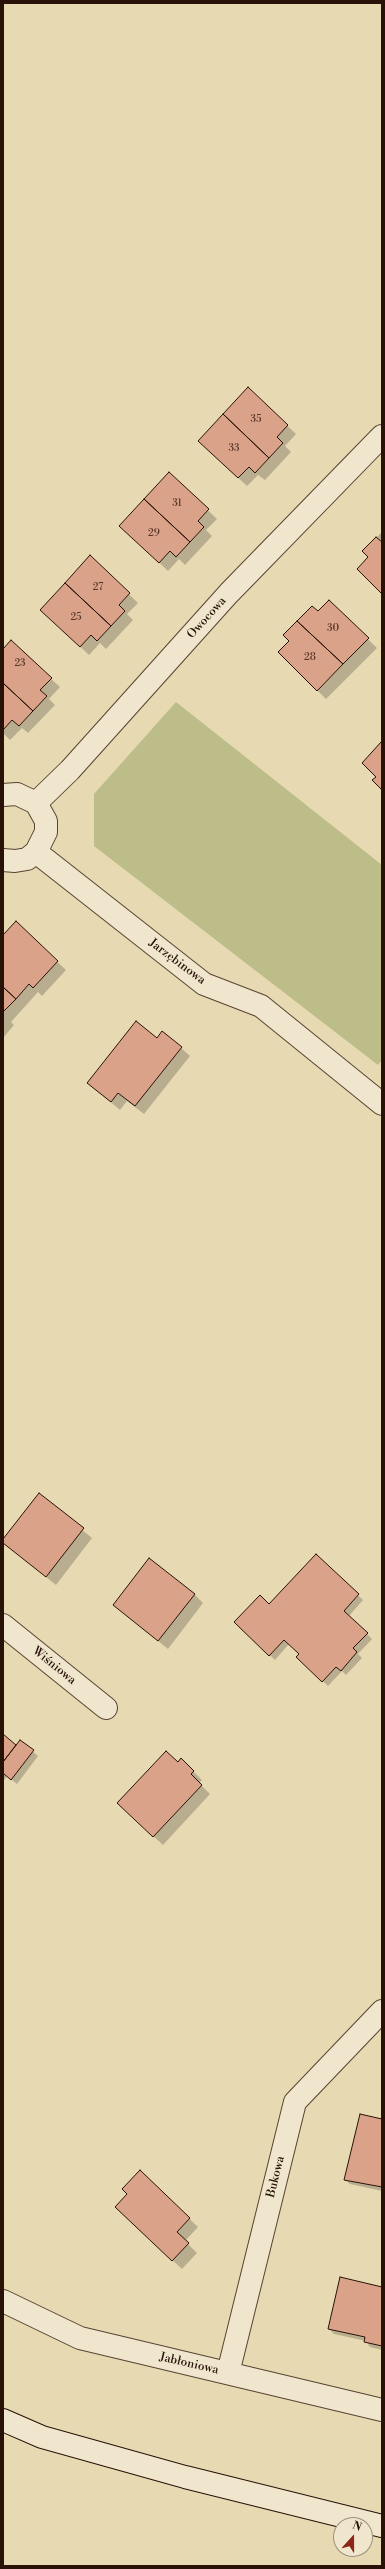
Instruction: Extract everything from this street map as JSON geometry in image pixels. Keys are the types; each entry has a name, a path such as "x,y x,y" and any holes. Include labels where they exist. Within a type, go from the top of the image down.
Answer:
{"street":[{"name":"Owocowa","path":"36,803 70,770 229,593 382,436"},
{"path":"3,795 17,794 36,803 42,811 46,827 43,842 36,852 27,859 15,861 3,860"},
{"name":"Jarzębinowa","path":"36,852 204,984 261,1006 382,1104"},
{"name":"Wiśniowa","path":"3,1625 106,1708"},
{"name":"Bukowa","path":"228,2373 295,2102 382,2011"},
{"name":"Jabłoniowa","path":"3,2301 80,2338 382,2410"},
{"path":"3,2420 42,2437 185,2477 382,2526"}],"green space":[{"path":"176,702 382,865 382,1060 378,1065 94,846 94,794"}],"building":[{"path":"248,387 288,425 277,437 283,443 269,458 223,414"},
{"path":"223,414 269,458 255,473 249,467 238,478 198,441"},
{"path":"169,472 209,509 198,521 204,527 190,542 144,499"},
{"path":"144,499 190,542 176,557 170,551 159,563 119,526"},
{"path":"376,537 382,542 382,594 357,569 368,557 362,551"},
{"path":"90,555 130,593 119,605 125,611 111,626 65,583"},
{"path":"65,583 111,626 97,641 91,635 80,647 40,610"},
{"path":"329,600 369,638 343,664 297,621 312,606 318,611"},
{"path":"297,621 343,664 317,691 278,652 289,641 283,635"},
{"path":"11,640 52,678 40,690 47,696 33,711 3,683 3,649"},
{"path":"3,683 33,711 19,726 12,720 3,730"},
{"path":"382,741 382,790 372,780 376,777 362,763"},
{"path":"16,921 58,961 33,988 29,984 16,999 3,987 3,935"},
{"path":"3,987 16,999 3,1012"},
{"path":"136,1021 157,1038 162,1031 182,1047 135,1106 118,1093 111,1102 87,1083"},
{"path":"39,1493 84,1528 46,1577 3,1543 3,1539"},
{"path":"316,1554 359,1594 344,1611 368,1633 353,1648 357,1652 341,1671 336,1667 322,1682 296,1657 299,1654 284,1640 269,1656 234,1622 260,1595 269,1604"},
{"path":"149,1558 195,1594 158,1641 113,1605"},
{"path":"3,1734 16,1745 3,1762"},
{"path":"20,1740 34,1750 11,1780 3,1773 3,1762"},
{"path":"166,1751 178,1762 181,1758 194,1771 191,1774 202,1785 153,1837 117,1803"},
{"path":"360,2114 382,2119 382,2187 344,2180"},
{"path":"140,2170 190,2218 177,2232 189,2243 172,2261 115,2207 127,2194 122,2189"},
{"path":"340,2277 382,2287 382,2346 364,2342 365,2337 328,2329"}]}
